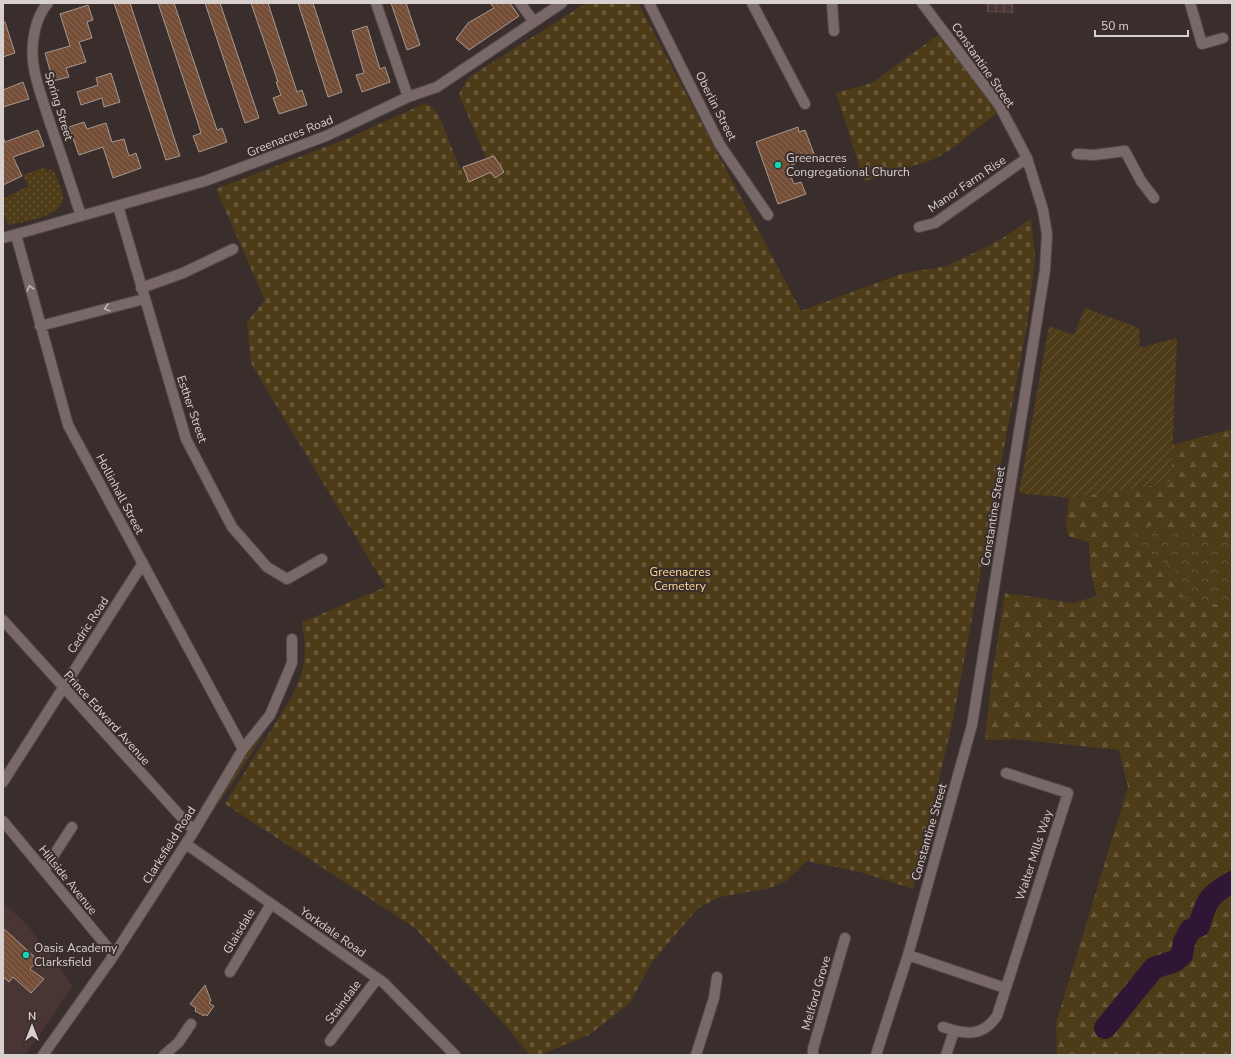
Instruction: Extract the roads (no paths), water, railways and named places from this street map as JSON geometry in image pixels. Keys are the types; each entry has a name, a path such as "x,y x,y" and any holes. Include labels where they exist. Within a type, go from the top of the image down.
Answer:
{"street":[{"path":"376,3 408,97"},
{"path":"520,3 534,22"},
{"name":"Greenacres Road","path":"3,238 205,181 326,136 408,97 437,87 562,3"},
{"name":"Oberlin Street","path":"649,3 720,145 768,215"},
{"path":"752,3 805,104"},
{"path":"832,3 834,31"},
{"name":"Constantine Street","path":"876,1055 908,955 972,725 1044,277 1047,234 1043,210 1027,158 999,105 922,3"},
{"path":"1190,3 1202,44 1223,38"},
{"name":"Spring Street","path":"43,5 35,33 33,61 39,87 81,216"},
{"path":"1077,154 1094,156 1126,151 1154,198"},
{"name":"Manor Farm Rise","path":"919,227 935,223 1027,158"},
{"name":"Esther Street","path":"118,206 186,439 232,527 267,567 287,579 322,559"},
{"name":"Hollinhall Street","path":"16,235 68,424 244,749"},
{"path":"141,288 184,273 233,249"},
{"path":"40,326 144,299"},
{"name":"Cedric Road","path":"3,782 143,564"},
{"name":"Prince Edward Avenue","path":"3,620 194,832"},
{"name":"Clarksfield Road","path":"43,1055 114,955 194,832 244,749 270,715 292,663 292,639"},
{"name":"Walter Mills Way","path":"943,1027 954,1031 975,1032 984,1030 991,1025 997,1016 1068,793 1006,773"},
{"name":"Hillside Avenue","path":"5,826 44,870 114,955"},
{"path":"44,870 72,827"},
{"name":"Yorkdale Road","path":"186,844 377,979 455,1055"},
{"name":"Glaisdale","path":"230,972 271,904"},
{"name":"Melford Grove","path":"813,1055 813,1049 845,938"},
{"path":"908,955 1005,988"},
{"path":"696,1055 714,998 717,977"},
{"name":"Staindale","path":"330,1040 377,979"},
{"path":"164,1055 178,1043 190,1024"},
{"path":"946,1055 954,1031"}],"waterway":[{"path":"1105,1028 1154,968 1175,961 1182,955 1184,942 1190,930 1199,926 1206,905 1213,895 1232,882"}],"place":[{"name":"Greenacres Congregational Church","path":"778,165"},
{"name":"Oasis Academy Clarksfield","path":"26,955"}],"park label":[{"name":"Greenacres Cemetery","path":"680,579"}]}
